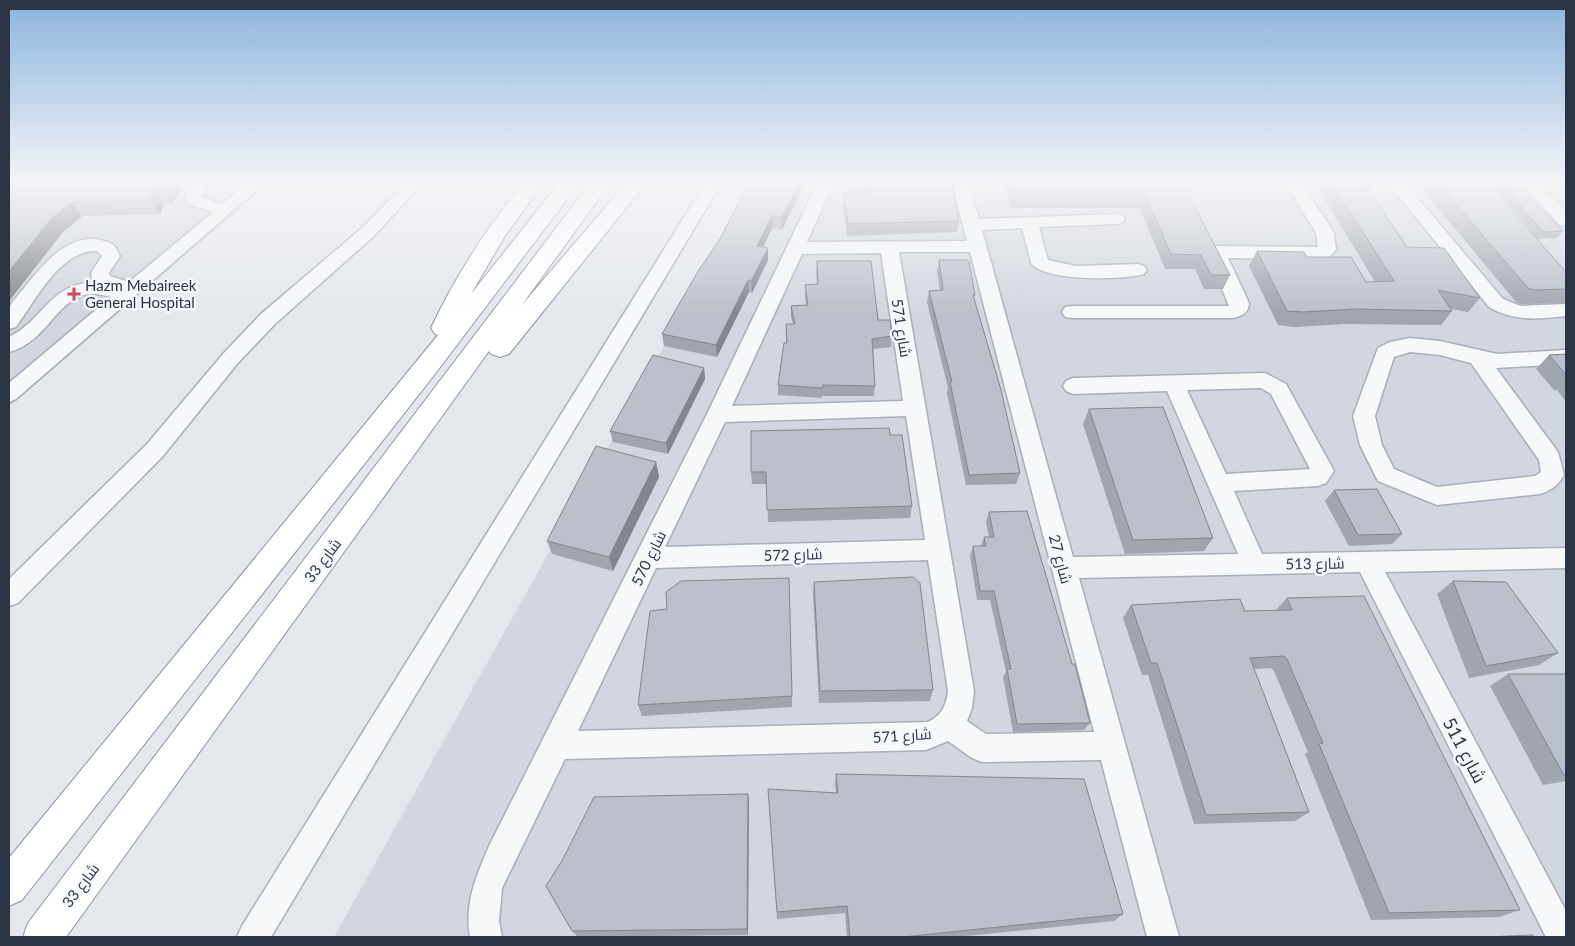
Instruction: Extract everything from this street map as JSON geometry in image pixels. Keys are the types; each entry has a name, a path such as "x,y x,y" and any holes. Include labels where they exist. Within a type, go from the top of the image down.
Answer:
{"highway":[{"path":"426,368 449,313 475,265 501,226"},
{"path":"9,887 426,368 536,226"},
{"name":"شارع 33","path":"42,937 568,226"},
{"path":"411,440 448,406 480,372 601,226"}],"street":[{"path":"9,394 205,226"},
{"path":"9,595 155,450 230,359 268,319 374,226"},
{"path":"253,937 687,226"},
{"name":"شارع 570","path":"486,937 483,921 488,888 500,857 558,745 649,558 805,226"},
{"name":"شارع 27","path":"971,226 1163,937"},
{"path":"794,248 889,247 974,236 1016,226"},
{"path":"1030,226 1040,263 1047,266 1070,273 1138,270"},
{"path":"1216,252 1324,253 1327,249 1325,233 1321,226"},
{"path":"1432,226 1496,303 1506,310 1521,313 1566,310"},
{"path":"1072,312 1233,312 1239,308 1240,302 1207,234"},
{"path":"9,322 61,257 82,247 99,245 108,249 111,256 100,273 100,279 128,292"},
{"name":"شارع 571","path":"558,745 926,736 939,732 949,725 957,715 961,704 961,691 889,247"},
{"path":"9,346 21,341 68,294 89,287 128,292"},
{"path":"1477,357 1550,458 1554,475 1540,485 1437,496 1386,475 1371,445 1364,416 1385,353 1402,345 1420,346 1477,357 1497,361 1566,357"},
{"path":"1073,386 1265,380 1272,384 1279,389 1323,471 1318,477 1220,483"},
{"path":"1174,383 1255,564"},
{"path":"718,414 915,408"},
{"name":"شارع 572","path":"649,558 938,550"},
{"name":"شارع 513","path":"1064,568 1566,558"},
{"name":"شارع 511","path":"1367,562 1563,937"},
{"path":"949,725 982,748 1111,746"}],"shaded area":[{"name":"Hazm Mebaireek General Hospital","path":"9,226 220,226 9,407"},
{"path":"731,226 1566,226 1566,937 334,937"}],"building":[{"path":"9,226 45,226 9,271"},
{"path":"727,226 767,226 757,246 768,248 751,281 748,280 716,345 662,334 697,273"},
{"path":"1159,226 1205,226 1230,275 1211,275 1201,255 1171,254"},
{"path":"1359,226 1393,226 1407,247 1444,248 1480,298 1438,290 1452,311 1355,309 1287,311 1257,251 1304,252 1307,257 1351,257 1366,282 1394,281"},
{"path":"1475,226 1525,226 1566,272 1566,289 1534,290 1528,288"},
{"path":"1538,226 1558,226 1563,231 1543,232"},
{"path":"939,260 966,260 969,262 975,295 973,295 1001,390 1020,473 969,475 950,382 952,382 929,291 943,290"},
{"path":"817,261 871,261 878,320 890,320 892,336 872,339 875,386 823,385 822,388 778,385 784,343 787,343 786,324 795,324 791,306 808,305 805,285 818,284"},
{"path":"1566,354 1566,375 1549,355"},
{"path":"653,355 704,368 666,443 610,431"},
{"path":"1163,407 1213,538 1133,540 1089,409"},
{"path":"889,428 890,435 902,435 912,506 767,510 766,472 751,472 751,431"},
{"path":"596,446 656,462 609,557 547,541"},
{"path":"1377,489 1402,534 1358,535 1334,490"},
{"path":"1027,511 1072,664 1075,664 1090,723 1017,724 1007,669 1011,669 994,591 980,591 973,546 986,546 984,537 994,537 989,512"},
{"path":"913,577 920,583 933,690 820,691 814,582"},
{"path":"789,578 792,696 638,705 650,611 667,609 666,592 681,581"},
{"path":"1453,581 1506,582 1558,653 1486,666"},
{"path":"1364,596 1520,910 1389,913 1319,744 1323,743 1287,659 1284,656 1250,658 1309,812 1206,815 1157,663 1151,663 1131,605 1240,599 1245,611 1292,610 1287,598"},
{"path":"1508,674 1566,674 1566,775 1564,775"},
{"path":"836,774 1084,779 1123,914 903,937 850,937 847,906 777,912 768,789 838,793"},
{"path":"748,794 747,929 572,931 546,886 563,859 594,797"},
{"path":"1533,935 1534,937 1484,937"}],"place":[{"name":"Hazm Mebaireek General Hospital","path":"74,294"}]}
